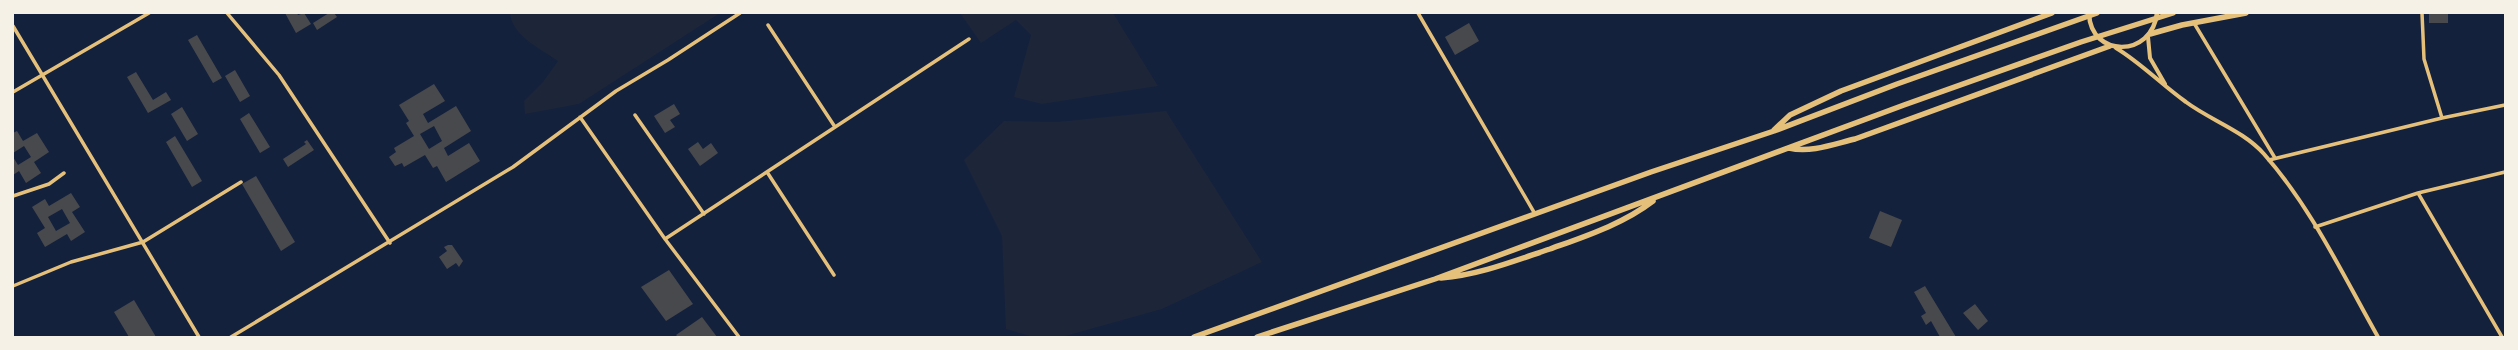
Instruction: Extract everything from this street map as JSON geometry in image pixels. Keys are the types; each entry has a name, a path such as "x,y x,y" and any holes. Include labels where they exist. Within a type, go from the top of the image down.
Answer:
{"highway":[{"path":"1774,131 1790,115 1841,91 2052,13"},
{"path":"1194,337 1535,214 1774,131 1897,84 2097,13"},
{"path":"1257,337 1435,279 1789,148 2074,45 2173,13"},
{"path":"2149,36 2194,23 2246,13"},
{"path":"1789,148 1799,150 1813,149 1855,138 2113,47"},
{"path":"1435,279 1485,271 1583,237 1628,218 1657,197"}],"main road":[{"path":"2089,13 2093,30 2113,47 2133,46 2149,36 2156,22 2156,13"}],"street":[{"path":"13,92 149,13"},
{"path":"227,13 280,75 390,243"},
{"path":"231,337 390,243 513,167 616,91 668,60 740,13"},
{"path":"1418,13 1535,214"},
{"path":"2422,13 2424,59 2442,118"},
{"path":"2194,23 2275,158"},
{"path":"768,25 835,127"},
{"path":"13,26 199,337"},
{"path":"2149,36 2150,58 2169,89"},
{"path":"665,238 704,214 970,39"},
{"path":"2113,47 2136,61 2169,89 2249,140 2269,160 2290,185 2378,337"},
{"path":"2269,160 2442,118 2505,105"},
{"path":"635,115 704,214"},
{"path":"580,117 665,238 739,337"},
{"path":"767,172 834,275"},
{"path":"2315,227 2418,193 2505,172"},
{"path":"13,196 49,184 64,173"},
{"path":"13,286 71,262 143,242 240,182"},
{"path":"2418,193 2502,337"}],"shaded area":[{"path":"510,13 720,13 579,104 525,114 524,101 543,82 558,61 528,41 516,29"},
{"path":"960,13 1113,13 1158,86 1042,104 1014,97 1031,35 1016,20 981,43"},
{"path":"1166,111 1262,262 1162,309 1062,337 1033,337 1006,329 1002,236 964,160 1004,121 1057,122"}],"building":[{"path":"285,13 297,13 298,15 304,13 311,24 296,33"},
{"path":"329,13 334,13 337,17 317,30 313,23"},
{"path":"2429,13 2448,13 2448,23 2429,23"},
{"path":"1469,23 1479,41 1455,55 1445,37"},
{"path":"197,35 222,78 213,83 188,40"},
{"path":"235,70 250,96 240,102 225,76"},
{"path":"136,72 153,100 166,92 171,100 148,113 127,77"},
{"path":"434,84 445,101 423,114 428,123 456,106 471,131 444,148 448,156 469,143 480,161 446,182 437,166 433,168 425,155 404,167 402,163 395,166 389,157 396,152 394,148 414,136 406,123 409,121 399,105","holes":["434,126 442,141 429,149 420,134"]},
{"path":"674,104 680,114 670,120 675,127 665,133 654,116"},
{"path":"182,107 198,134 187,141 171,114"},
{"path":"249,113 270,147 260,153 240,119"},
{"path":"17,131 23,141 37,133 49,152 34,162 41,173 26,183 19,171 13,175 13,157 18,165 31,157 24,146 13,153 13,133"},
{"path":"175,136 202,181 192,187 166,142"},
{"path":"307,140 314,150 288,167 283,159 306,144 304,142"},
{"path":"698,142 703,149 711,143 718,153 700,166 688,149"},
{"path":"256,176 295,242 281,251 242,184"},
{"path":"71,193 80,207 72,212 85,232 71,241 67,234 45,247 37,233 45,228 32,207 45,199 49,206","holes":["62,209 70,223 56,231 48,217"]},
{"path":"1880,211 1902,220 1891,247 1869,238"},
{"path":"452,245 463,261 459,267 456,263 447,269 439,257 447,251 444,247"},
{"path":"669,270 693,304 666,321 641,287"},
{"path":"1925,286 1956,337 1940,337 1931,321 1926,325 1921,316 1926,313 1914,292"},
{"path":"134,300 156,337 129,337 114,312"},
{"path":"1975,304 1988,321 1978,330 1963,313"},
{"path":"702,317 717,337 678,337 676,335"}]}
